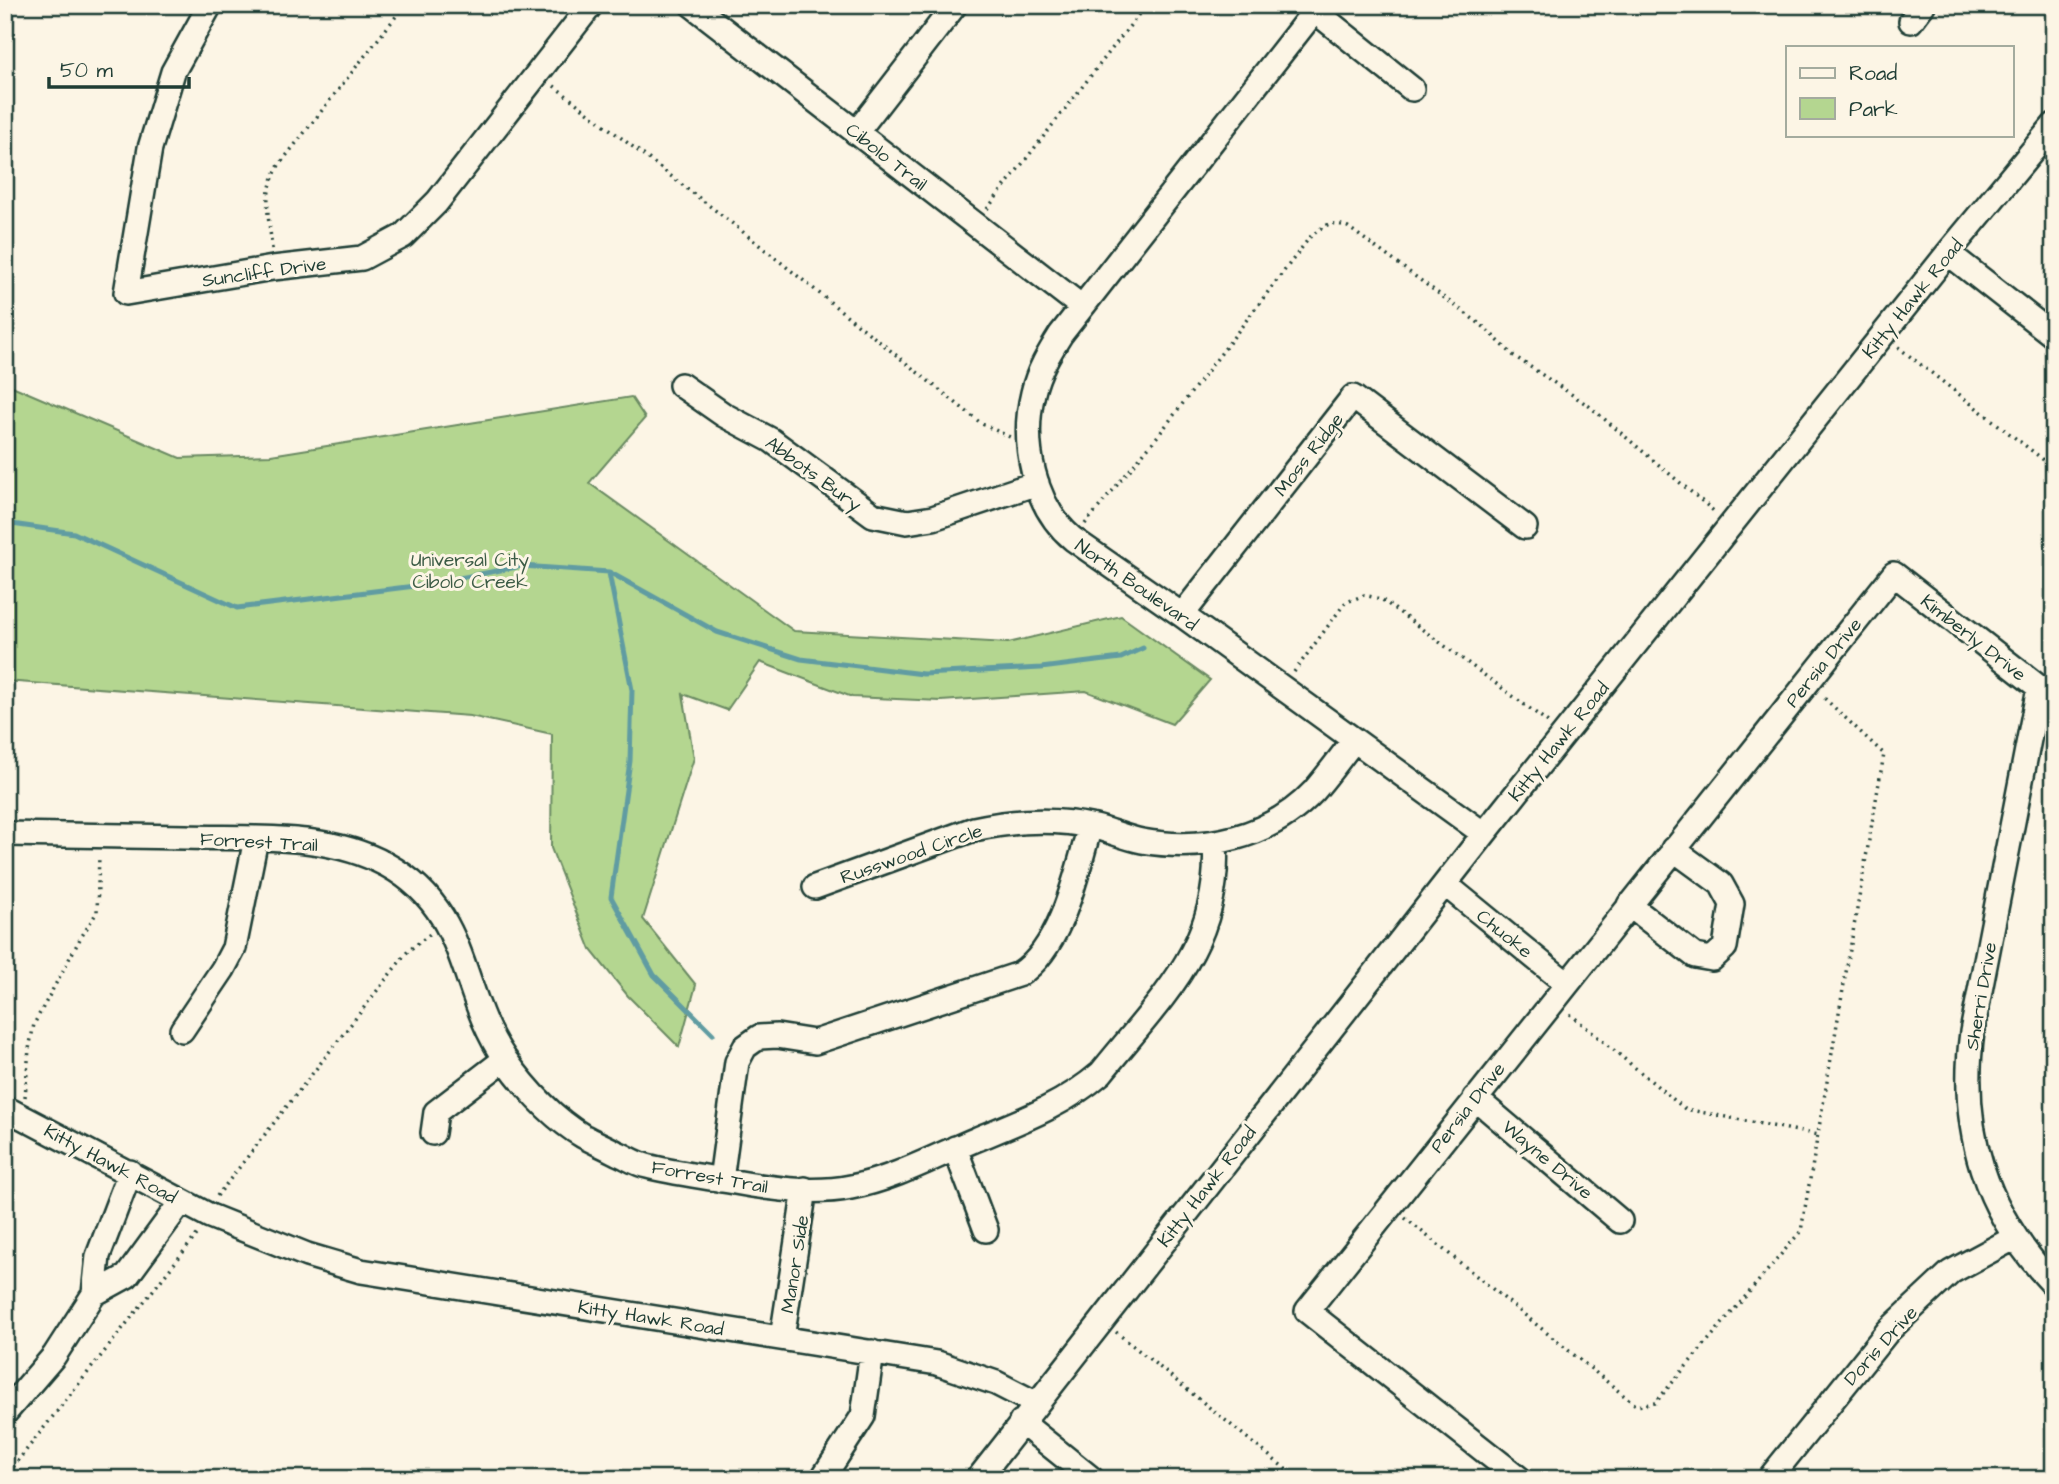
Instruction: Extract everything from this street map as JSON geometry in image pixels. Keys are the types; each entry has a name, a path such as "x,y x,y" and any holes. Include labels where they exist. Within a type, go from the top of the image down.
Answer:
{"street":[{"name":"Suncliff Drive","path":"210,5 173,72 150,148 126,293 273,268 362,258 403,236 437,202 591,5"},
{"name":"Cibolo Trail","path":"692,5 1082,307"},
{"path":"856,132 955,5"},
{"path":"1317,8 1412,89"},
{"name":"North Boulevard","path":"1317,8 1061,334 1044,362 1033,393 1028,426 1030,459 1043,499 1060,529 1483,834"},
{"name":"Kitty Hawk Road","path":"13,1112 205,1213 307,1255 361,1271 937,1363 996,1383 1035,1403 1483,834 1948,253 2054,125"},
{"path":"1948,253 2054,336"},
{"name":"Abbots Bury","path":"681,385 724,415 771,440 873,515 907,522 933,518 1037,483"},
{"name":"Moss Ridge","path":"1182,615 1353,397 1525,527"},
{"name":"Persia Drive","path":"1520,1479 1307,1311 1894,574"},
{"name":"Kimberly Drive","path":"1894,574 2046,693"},
{"name":"Sherri Drive","path":"2046,693 1968,1060 1969,1118 1975,1146 1994,1200 2014,1238 2054,1285"},
{"path":"1215,843 1257,831 1288,814 1315,790 1354,740"},
{"name":"Russwood Circle","path":"815,887 974,829 998,823 1048,820 1090,826 1140,841 1176,845 1215,843"},
{"path":"721,1180 737,1062 745,1046 759,1037 776,1036 815,1042 1020,974 1041,954 1065,910 1090,826"},
{"name":"Forrest Trail","path":"5,834 256,839 323,843 358,851 390,867 418,888 447,924 458,946 472,989 505,1059 542,1102 581,1135 644,1166 761,1187 805,1189 848,1188 881,1179 1054,1107 1101,1073 1180,974 1200,938 1212,901 1215,843"},
{"path":"182,1030 223,970 234,948 256,839"},
{"path":"1629,905 1695,956 1712,959 1725,947 1732,904 1721,884 1673,849"},
{"name":"Chuoke","path":"1445,884 1560,991"},
{"path":"433,1133 436,1112 505,1059"},
{"name":"Wayne Drive","path":"1475,1097 1620,1222"},
{"path":"955,1148 986,1230"},
{"path":"5,1413 54,1356 94,1294 98,1256 130,1172"},
{"name":"Manor Side","path":"782,1338 805,1189"},
{"path":"94,1294 127,1276 183,1201"},
{"name":"Doris Drive","path":"1769,1479 1888,1331 1951,1272 2014,1238"},
{"path":"822,1479 863,1416 872,1352"},
{"path":"978,1479 1035,1403"},
{"path":"1021,1422 1092,1479"}],"path":[{"path":"273,268 267,199 271,181 279,165 405,5"},
{"path":"975,224 1146,5"},
{"path":"537,74 733,224 982,424 1004,436 1029,440"},
{"path":"1073,539 1169,421 1310,237 1323,226 1335,222 1348,227 1484,327 1514,356 1589,406 1730,526"},
{"path":"1882,335 2054,468"},
{"path":"1283,688 1345,603 1364,595 1381,599 1563,734"},
{"path":"1390,1205 1637,1406 1655,1403 1801,1231 1884,754 1807,682"},
{"path":"13,1112 27,1083 34,1024 97,912 100,836"},
{"path":"6,1479 16,1462 200,1231 205,1213 408,951 447,924"},
{"path":"1560,991 1685,1109 1818,1135"},
{"path":"1101,1320 1298,1479"},
{"path":"1951,1479 1971,1475 2008,1479"}],"green space":[{"name":"Universal City Cibolo Creek","path":"5,383 180,458 271,455 631,397 645,418 589,483 794,631 1008,643 1121,616 1210,680 1172,724 1086,691 941,701 852,697 760,662 727,710 683,694 694,758 643,919 696,985 679,1047 628,996 591,950 551,848 552,734 470,716 5,681"}],"waterway":[{"path":"5,523 74,533 237,608 423,585 522,566 609,572 717,632 801,659 923,674 1041,668 1121,658 1143,648"},
{"path":"609,573 632,690 630,761 611,897 654,975 713,1034"}]}
